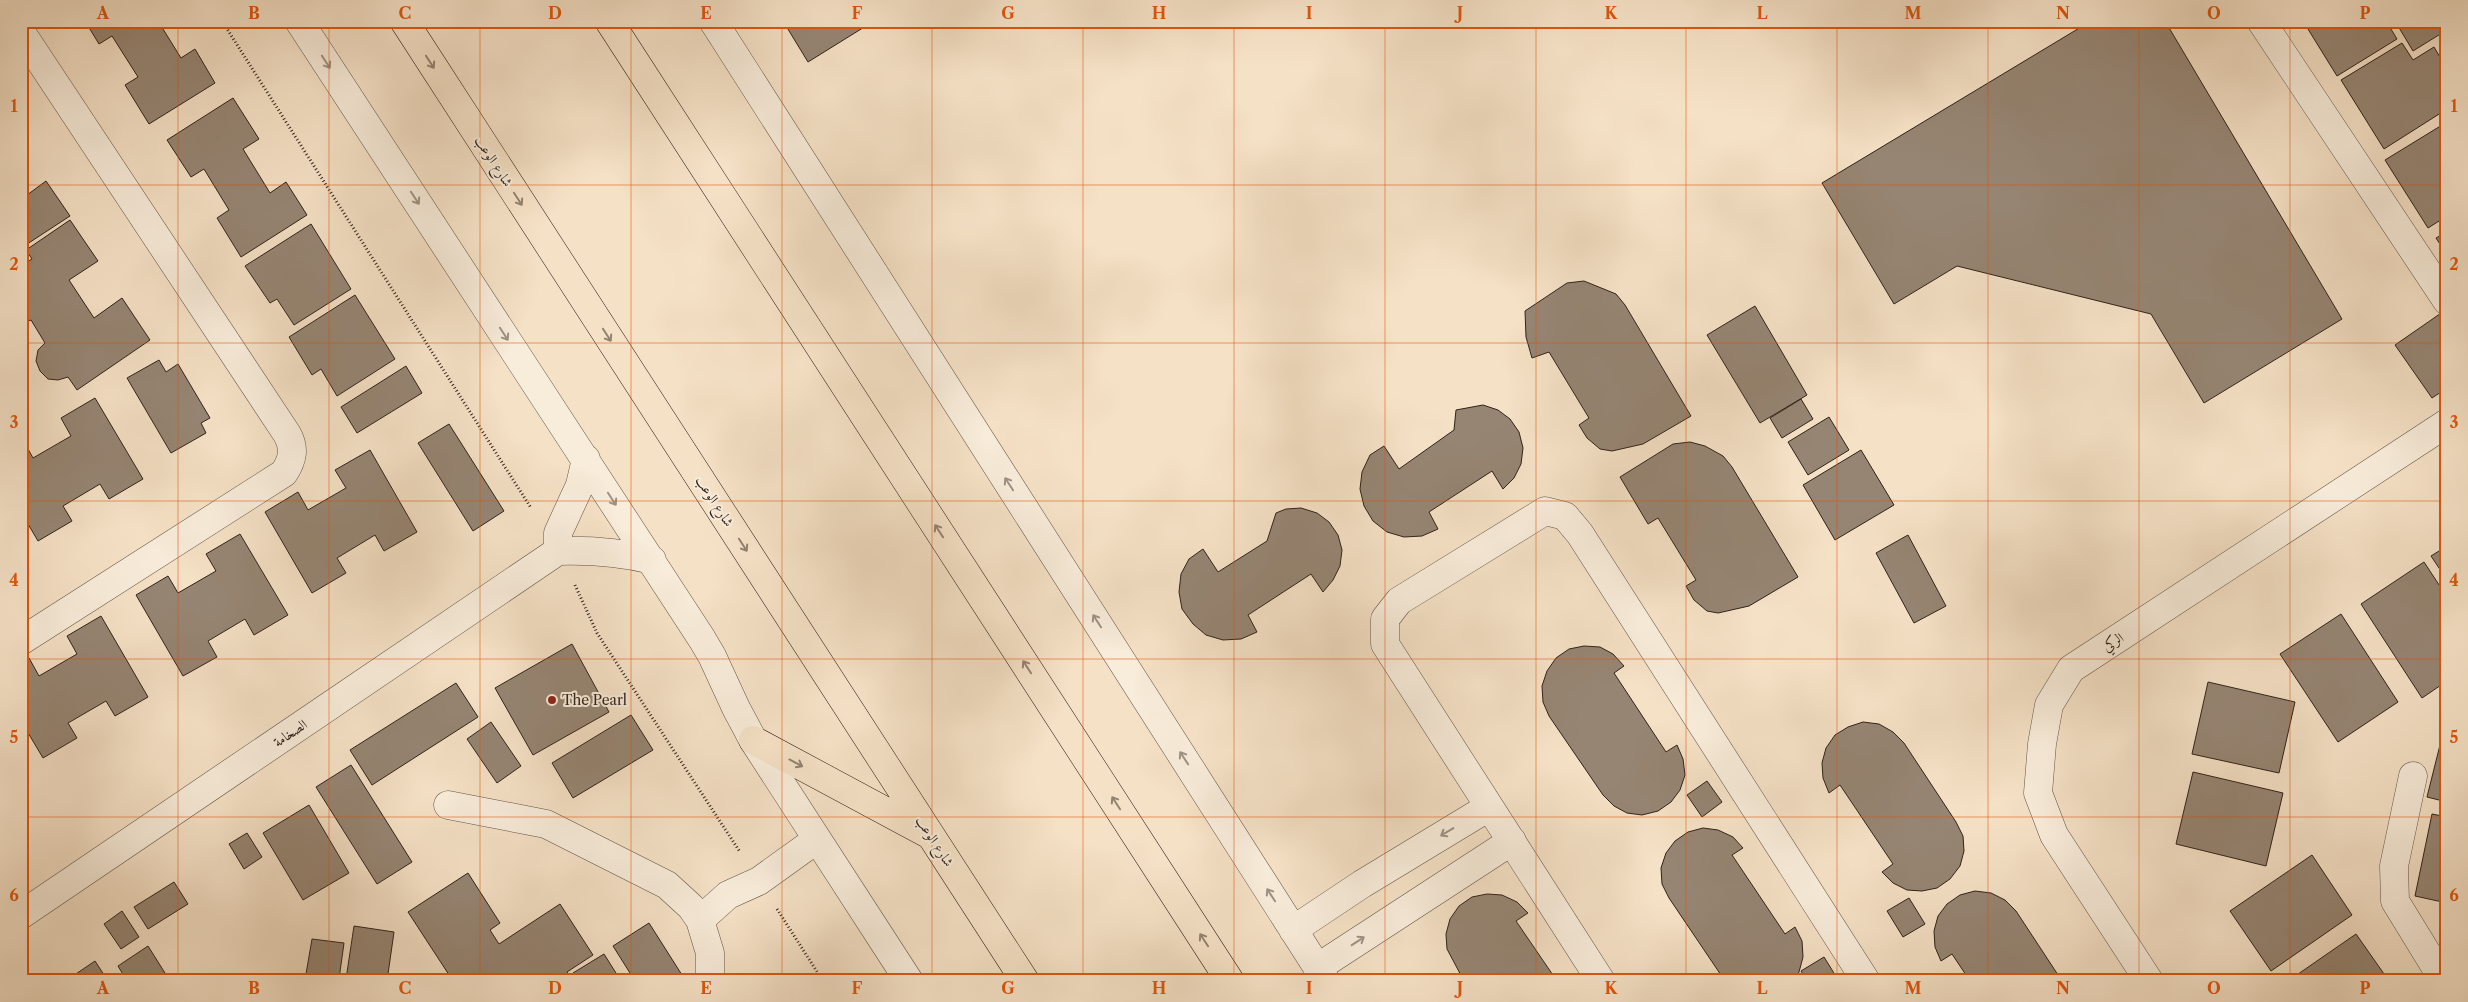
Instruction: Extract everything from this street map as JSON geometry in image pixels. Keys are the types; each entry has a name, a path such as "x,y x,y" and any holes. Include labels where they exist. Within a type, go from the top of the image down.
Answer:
{"main road":[{"name":"شارع الوعب","path":"404,21 1025,981"},
{"path":"609,21 1230,981"},
{"path":"753,740 931,835"}],"street":[{"path":"299,21 652,560 712,656 753,740 909,981"},
{"path":"713,21 1321,974 1512,841"},
{"path":"2261,21 2447,301"},
{"path":"21,32 287,434 293,452 290,463 284,473 21,642"},
{"name":"الركي","path":"2149,981 2054,836 2038,793 2049,705 2071,669 2447,423"},
{"path":"586,459 580,484 558,533 558,551 597,550 625,553 652,560"},
{"path":"1601,981 1385,644 1385,619 1400,601 1545,511 1565,516 1580,534 1866,981"},
{"name":"الصخامة","path":"21,915 558,551"},
{"path":"2413,776 2394,866 2395,901 2444,981"},
{"path":"448,805 546,824 667,885 691,907 700,920 710,953 710,981"},
{"path":"1294,930 1362,884 1489,807"},
{"path":"700,920 728,894 758,881 816,840"}],"path":[{"path":"222,21 558,551 597,633 823,981"}],"building":[{"path":"85,21 158,21 181,58 195,49 215,83 149,124 125,85 138,77 112,36 99,44"},
{"path":"783,21 874,21 808,62"},
{"path":"2091,21 2165,21 2342,319 2204,403 2151,314 1957,266 1894,304 1822,183"},
{"path":"2303,21 2386,21 2397,39 2337,76"},
{"path":"2395,21 2435,21 2442,33 2413,51"},
{"path":"2402,43 2413,60 2434,47 2447,69 2447,109 2384,149 2341,80"},
{"path":"233,98 259,139 243,149 270,193 286,182 307,215 241,257 217,218 229,210 204,169 191,177 167,140"},
{"path":"2447,122 2447,216 2428,228 2385,160"},
{"path":"46,181 70,216 21,248 21,195 23,198"},
{"path":"70,220 98,261 69,280 94,318 122,298 150,340 77,390 68,377 58,380 48,379 40,371 36,361 38,350 45,343 31,320 21,324 21,266 32,259 26,250"},
{"path":"311,224 351,289 294,325 277,299 270,303 245,266"},
{"path":"2447,232 2447,255 2436,238"},
{"path":"1584,281 1616,294 1625,305 1691,416 1643,444 1612,451 1600,449 1587,438 1579,425 1589,418 1549,352 1532,358 1526,337 1525,311 1567,283"},
{"path":"355,295 395,359 337,396 321,369 312,375 289,337"},
{"path":"1755,306 1807,395 1760,423 1707,335"},
{"path":"2447,309 2447,388 2432,398 2395,345"},
{"path":"159,360 166,372 178,364 210,418 201,423 206,433 171,453 127,378"},
{"path":"406,366 422,393 357,433 341,407"},
{"path":"95,398 143,479 109,499 100,484 63,506 72,521 38,541 21,512 21,441 23,440 33,458 71,436 61,418"},
{"path":"1801,399 1813,419 1782,438 1770,418"},
{"path":"1483,405 1498,410 1510,419 1519,432 1523,448 1521,464 1514,478 1503,489 1492,471 1429,512 1438,529 1422,536 1404,537 1387,532 1373,521 1364,506 1360,489 1362,472 1370,455 1384,446 1399,469 1454,430 1456,410"},
{"path":"1829,417 1849,450 1808,475 1788,442"},
{"path":"449,424 504,511 473,531 418,443"},
{"path":"1690,442 1705,446 1723,456 1732,467 1798,577 1749,606 1718,613 1707,611 1694,600 1686,586 1696,580 1658,518 1648,524 1620,477 1673,444"},
{"path":"370,450 417,532 384,551 375,535 337,558 346,573 312,593 265,512 298,492 308,510 346,488 335,470"},
{"path":"1861,450 1894,505 1835,540 1803,485"},
{"path":"1301,508 1317,513 1329,522 1338,535 1342,550 1340,566 1333,580 1323,592 1311,574 1248,615 1257,632 1241,639 1223,640 1206,635 1193,624 1182,609 1179,592 1181,574 1189,559 1203,549 1218,572 1267,541 1276,513 1286,509"},
{"path":"240,534 288,615 254,635 245,619 208,641 217,657 183,676 136,595 168,576 178,593 216,571 206,554"},
{"path":"1908,535 1946,606 1914,623 1876,553"},
{"path":"2447,546 2447,580 2431,556"},
{"path":"2424,562 2447,597 2447,681 2422,698 2361,604"},
{"path":"2341,614 2398,702 2338,742 2280,654"},
{"path":"101,616 148,697 115,716 106,701 68,723 77,738 43,758 21,721 21,662 29,658 39,676 77,654 67,636"},
{"name":"The Pearl","path":"572,644 609,712 533,755 495,688"},
{"path":"1584,646 1600,647 1613,654 1624,666 1614,673 1666,752 1677,745 1683,759 1685,775 1680,790 1671,802 1658,811 1642,815 1627,813 1614,806 1603,795 1549,716 1543,702 1542,686 1547,671 1556,658 1569,649"},
{"path":"2208,682 2295,702 2279,773 2192,754"},
{"path":"456,683 478,717 372,785 350,750"},
{"path":"631,715 653,750 573,798 552,763"},
{"path":"491,722 521,766 497,783 467,739"},
{"path":"1863,722 1879,724 1893,732 1904,743 1956,822 1963,836 1964,851 1960,866 1950,879 1937,888 1922,891 1907,890 1893,883 1882,872 1893,864 1840,785 1829,793 1823,778 1822,763 1826,748 1835,735 1848,727"},
{"path":"2445,725 2447,726 2447,802 2427,797"},
{"path":"351,765 412,862 377,884 316,787"},
{"path":"2193,772 2283,793 2266,866 2176,844"},
{"path":"1707,781 1722,802 1702,817 1687,795"},
{"path":"309,805 349,873 303,900 263,833"},
{"path":"2432,814 2447,817 2447,903 2415,896"},
{"path":"1703,828 1718,830 1733,837 1743,848 1732,855 1785,934 1795,927 1802,941 1803,957 1799,972 1792,981 1725,981 1669,898 1662,884 1661,868 1666,853 1675,841 1688,832"},
{"path":"247,833 262,857 244,869 229,844"},
{"path":"2312,855 2352,915 2271,971 2230,911"},
{"path":"468,873 500,923 490,930 499,944 560,904 593,955 567,972 573,981 453,981 408,912"},
{"path":"174,882 188,904 148,929 134,907"},
{"path":"1975,891 1991,893 2005,900 2016,911 2062,981 1970,981 1952,954 1941,961 1935,947 1934,931 1938,916 1947,904 1960,895"},
{"path":"1487,894 1502,895 1517,902 1528,913 1516,921 1557,981 1464,981 1447,949 1446,934 1450,919 1459,906 1472,897"},
{"path":"1909,898 1925,924 1903,937 1887,911"},
{"path":"122,911 139,937 121,949 104,924"},
{"path":"649,923 682,975 674,981 635,981 613,946"},
{"path":"354,926 394,932 387,981 346,979"},
{"path":"2356,934 2389,981 2288,981"},
{"path":"312,939 344,943 339,979 306,974"},
{"path":"148,946 170,981 127,981 118,966"},
{"path":"604,954 621,981 578,981 573,973"},
{"path":"1824,957 1837,978 1833,981 1807,981 1801,971"},
{"path":"95,961 108,981 67,980"}],"place":[{"name":"The Pearl","path":"552,700"}]}
